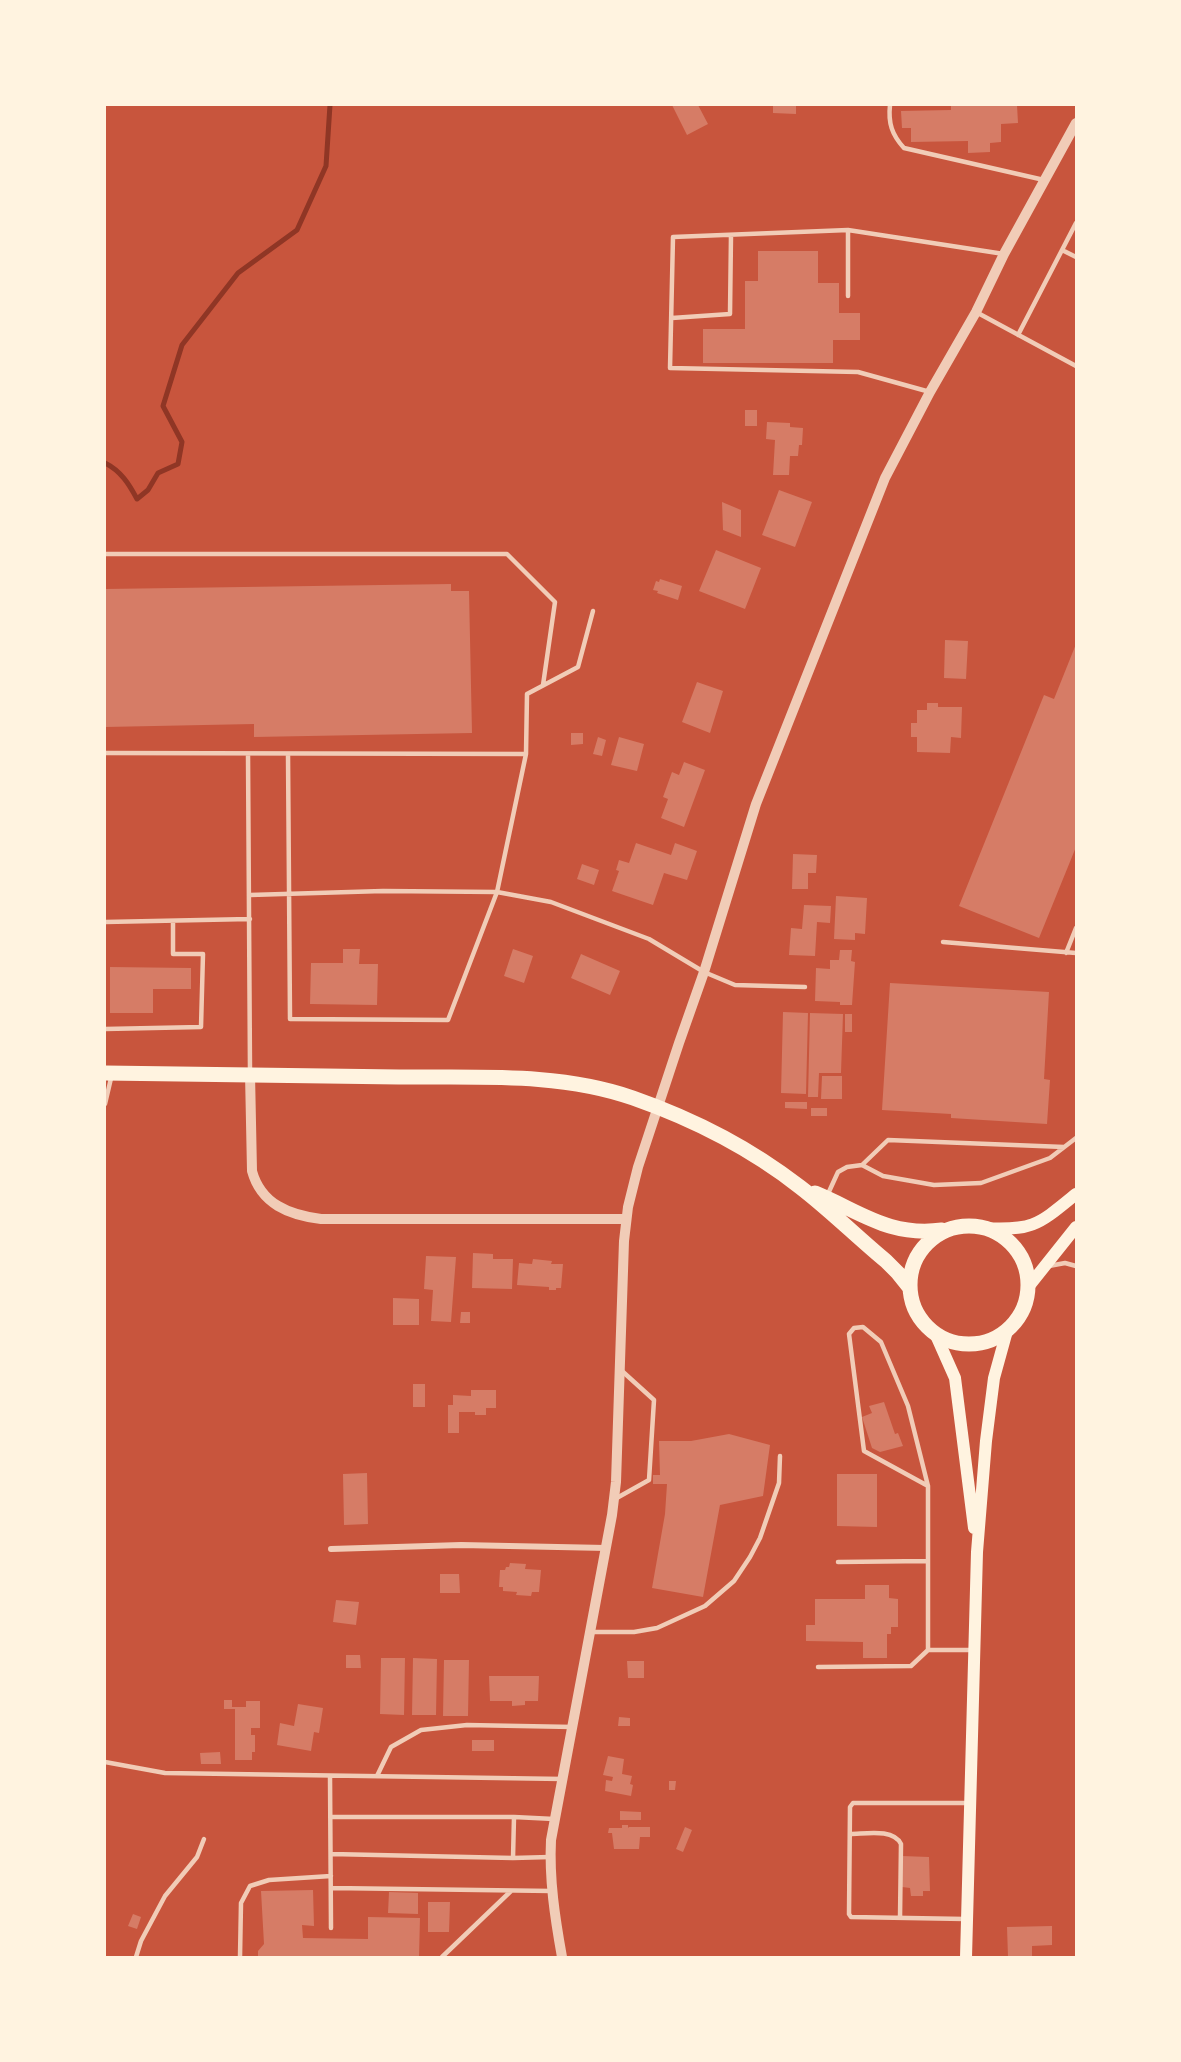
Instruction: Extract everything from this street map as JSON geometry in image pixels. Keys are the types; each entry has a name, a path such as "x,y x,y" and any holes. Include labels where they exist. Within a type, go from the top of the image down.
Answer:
{"main road":[{"path":"109,1073 510,1078 568,1082 603,1089 676,1114 739,1146 801,1188 886,1261 910,1288"},
{"path":"801,1188 873,1222 906,1231 923,1232 969,1226 1012,1230 1025,1228 1039,1222 1076,1194"},
{"path":"966,1957 977,1552 986,1441 994,1378 1007,1331 1023,1311 1029,1286 1076,1227"},
{"path":"955,1228 931,1240 915,1262 910,1288 917,1313 935,1333 964,1344 986,1341 1007,1331"},
{"path":"983,1228 998,1233 1020,1255 1029,1286"},
{"path":"935,1333 955,1378 977,1552"}],"street":[{"path":"562,1957 552,1891 550,1857 614,1500 625,1220 638,1167 704,972 756,804 885,478 1076,123"},
{"path":"250,1074 252,1171 255,1182 274,1205 297,1214 321,1219 625,1220"},
{"path":"331,1549 461,1545 607,1548"}],"lane":[{"path":"890,105 890,126 895,138 904,148 1044,180"},
{"path":"1018,335 1076,223"},
{"path":"930,392 858,372 670,368 673,237 848,230 1004,254"},
{"path":"848,230 848,296"},
{"path":"672,318 730,314 731,235"},
{"path":"1062,250 1076,257"},
{"path":"976,312 1076,366"},
{"path":"105,554 507,554 555,602 543,685"},
{"path":"288,754 290,1019 448,1020 497,892 526,754 527,694 578,667 593,611"},
{"path":"105,753 526,754"},
{"path":"248,754 250,1074"},
{"path":"250,895 431,891 497,892 551,902 649,939 704,972 735,985 805,987"},
{"path":"105,922 250,919"},
{"path":"105,1029 201,1027 202,954 173,954 173,921"},
{"path":"1066,952 1076,928"},
{"path":"943,942 1076,953"},
{"path":"105,1104 109,1073"},
{"path":"826,1198 838,1172 847,1167 862,1165 883,1176 934,1185 981,1183 1050,1158 1076,1138"},
{"path":"862,1165 888,1140 1064,1147"},
{"path":"1043,1267 1065,1263 1076,1266"},
{"path":"928,1486 864,1451 849,1334 854,1328 863,1327 881,1342 908,1406 928,1486 928,1650"},
{"path":"614,1500 649,1480 654,1400 620,1369"},
{"path":"591,1632 634,1632 657,1628 705,1606 734,1581 760,1538 779,1483 780,1456"},
{"path":"838,1562 928,1561"},
{"path":"818,1667 911,1666 928,1650 975,1650"},
{"path":"377,1776 391,1747 421,1730 467,1725 573,1727"},
{"path":"105,1762 165,1773 563,1779"},
{"path":"330,1776 331,1928"},
{"path":"968,1919 851,1917 849,1914 850,1807 853,1803 971,1803"},
{"path":"331,1817 555,1819"},
{"path":"513,1858 514,1817"},
{"path":"850,1834 891,1834 898,1838 901,1844 900,1918"},
{"path":"136,1957 141,1941 165,1896 197,1857 204,1839"},
{"path":"331,1854 550,1857"},
{"path":"240,1957 241,1903 250,1886 269,1880 331,1876"},
{"path":"331,1888 552,1891"},
{"path":"442,1957 511,1892"}],"building":[{"path":"672,105 698,105 708,124 687,135"},
{"path":"773,105 796,105 796,114 773,113"},
{"path":"951,105 1017,105 1018,123 1001,124 1001,142 990,143 990,152 968,153 968,141 911,142 911,128 902,128 901,111 951,110"},
{"path":"758,251 818,251 818,283 839,283 839,313 860,313 860,340 833,340 833,363 703,363 703,329 745,329 745,281 758,281"},
{"path":"745,410 757,410 757,426 745,426"},
{"path":"767,422 790,423 790,427 803,428 802,445 799,445 798,456 790,456 789,475 773,475 775,440 766,439"},
{"path":"779,490 812,502 795,547 762,535"},
{"path":"722,502 741,510 741,537 723,530"},
{"path":"716,550 761,568 745,609 699,591"},
{"path":"660,579 682,586 678,600 653,590 656,581 659,582"},
{"path":"451,584 451,591 469,591 472,733 254,737 254,724 105,727 105,589"},
{"path":"945,640 968,641 966,679 944,678"},
{"path":"1076,644 1076,847 1039,938 959,906 1044,695 1054,699"},
{"path":"697,682 723,691 710,733 682,722"},
{"path":"927,703 938,703 938,707 962,707 961,738 951,737 950,753 917,752 917,737 911,737 911,723 917,723 917,710 927,710"},
{"path":"571,733 583,733 583,744 571,745"},
{"path":"598,737 606,740 602,756 593,754"},
{"path":"619,737 644,744 637,771 611,765"},
{"path":"684,762 705,770 684,827 661,818 668,799 663,797 672,772 679,775"},
{"path":"636,843 671,855 675,843 697,851 687,880 664,873 653,905 612,891 619,871 616,870 619,860 629,863"},
{"path":"793,854 817,855 816,873 808,873 808,889 792,889"},
{"path":"582,864 599,870 594,885 577,879"},
{"path":"836,896 867,898 865,934 855,933 855,940 834,939"},
{"path":"804,905 831,906 830,923 817,922 815,956 789,955 791,928 802,929"},
{"path":"343,949 360,949 359,964 378,964 377,1005 310,1004 311,963 343,963"},
{"path":"513,949 533,956 524,983 504,976"},
{"path":"840,950 852,950 851,961 855,962 852,1005 815,1001 816,968 830,969 830,960 839,960"},
{"path":"581,954 620,971 610,995 571,978"},
{"path":"110,967 191,968 191,989 153,989 153,1013 110,1013"},
{"path":"890,983 1049,992 1044,1079 1050,1080 1047,1124 951,1118 951,1114 882,1110"},
{"path":"783,1012 808,1013 806,1094 781,1093"},
{"path":"810,1013 843,1014 841,1073 819,1073 818,1097 808,1097"},
{"path":"845,1014 852,1014 852,1032 845,1032"},
{"path":"822,1076 842,1076 842,1099 821,1099"},
{"path":"785,1102 807,1102 807,1109 785,1108"},
{"path":"811,1108 827,1108 827,1116 811,1116"},
{"path":"473,1253 493,1254 493,1259 513,1259 512,1289 472,1288"},
{"path":"426,1256 456,1257 451,1322 431,1321 433,1290 424,1289"},
{"path":"533,1259 552,1261 551,1264 563,1264 561,1288 549,1290 549,1287 517,1285 519,1263 532,1264"},
{"path":"393,1298 419,1299 419,1325 393,1325"},
{"path":"461,1312 470,1312 470,1323 460,1323"},
{"path":"413,1384 425,1384 425,1407 413,1407"},
{"path":"471,1390 496,1390 496,1408 486,1408 486,1415 459,1412 459,1433 448,1433 448,1405 453,1405 453,1395 471,1396"},
{"path":"884,1402 895,1434 898,1433 903,1446 880,1452 872,1448 862,1417 872,1413 869,1406"},
{"path":"729,1434 770,1445 763,1496 720,1505 703,1597 652,1588 665,1514 667,1484 653,1484 653,1475 660,1475 659,1441 691,1441"},
{"path":"367,1473 368,1524 344,1525 343,1474"},
{"path":"837,1474 877,1474 877,1527 837,1526"},
{"path":"510,1563 526,1564 525,1569 541,1570 539,1592 532,1592 531,1596 516,1595 517,1592 503,1591 503,1587 499,1587 500,1570 505,1570"},
{"path":"440,1574 459,1574 460,1593 440,1593"},
{"path":"865,1585 889,1585 889,1598 898,1599 898,1627 891,1627 891,1634 887,1634 887,1658 863,1658 863,1642 806,1641 806,1625 815,1625 815,1599 865,1599"},
{"path":"336,1600 359,1602 356,1625 333,1622"},
{"path":"346,1655 360,1655 361,1668 346,1668"},
{"path":"381,1658 405,1658 404,1715 380,1714"},
{"path":"413,1658 437,1659 436,1715 412,1715"},
{"path":"444,1660 469,1660 468,1716 443,1716"},
{"path":"627,1661 644,1661 644,1678 628,1678"},
{"path":"489,1676 539,1676 538,1701 525,1701 525,1705 512,1706 512,1701 490,1701"},
{"path":"224,1700 232,1700 232,1707 246,1707 246,1701 260,1701 260,1728 251,1728 251,1735 255,1735 255,1752 252,1752 252,1760 235,1760 235,1709 224,1709"},
{"path":"298,1704 323,1708 319,1733 314,1732 311,1751 277,1745 280,1723 294,1726"},
{"path":"619,1717 630,1718 630,1726 618,1726"},
{"path":"472,1740 494,1740 494,1751 472,1751"},
{"path":"220,1752 221,1764 201,1764 200,1753"},
{"path":"608,1756 624,1759 622,1774 632,1776 631,1796 605,1791 606,1780 612,1781 613,1777 603,1775"},
{"path":"669,1781 676,1781 675,1790 669,1790"},
{"path":"620,1811 641,1812 641,1820 620,1820"},
{"path":"622,1825 628,1825 628,1828 650,1827 650,1837 640,1837 639,1849 614,1849 612,1833 608,1833 609,1828 622,1828"},
{"path":"685,1827 692,1830 683,1852 676,1849"},
{"path":"902,1856 929,1857 930,1891 923,1891 923,1896 911,1896 910,1888 902,1887"},
{"path":"313,1890 314,1926 302,1925 303,1938 368,1939 368,1917 420,1918 419,1957 258,1957 258,1951 264,1944 261,1891"},
{"path":"389,1892 418,1893 418,1914 388,1913"},
{"path":"428,1902 450,1902 449,1932 428,1932"},
{"path":"133,1914 141,1917 137,1929 128,1926"},
{"path":"1052,1926 1052,1945 1032,1946 1032,1957 1008,1957 1007,1927"}],"waterway":[{"path":"105,463 124,478 137,499 148,490 158,473 178,464 182,442 163,406 182,345 238,273 297,230 326,166 330,105"}]}
